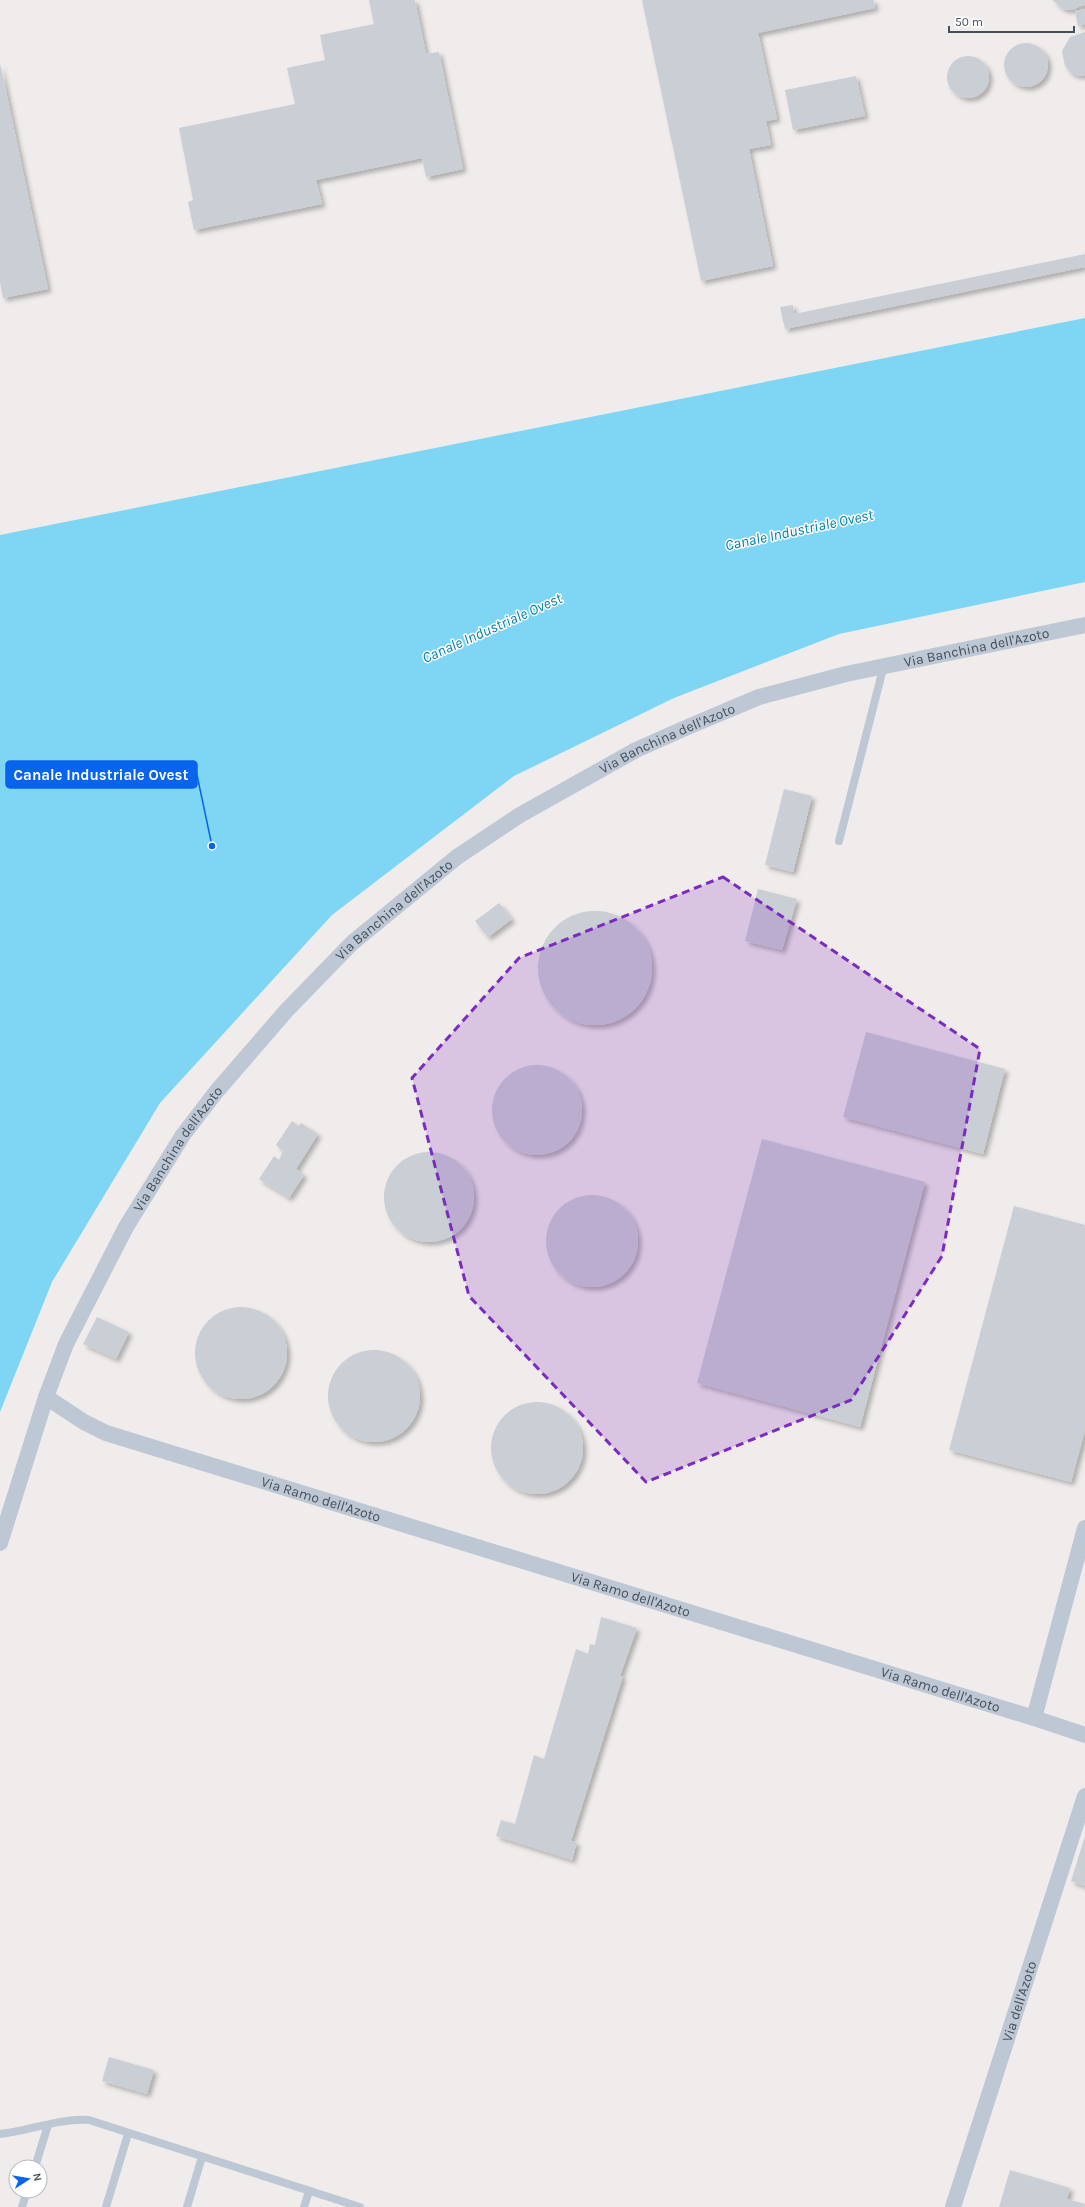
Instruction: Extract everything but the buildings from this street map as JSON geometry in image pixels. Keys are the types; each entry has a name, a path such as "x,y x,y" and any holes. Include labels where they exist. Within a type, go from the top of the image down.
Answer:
{"street":[{"name":"Via Banchina dell'Azoto","path":"0,1543 46,1397 66,1344 126,1227 183,1135 216,1092 286,1011 352,943 457,857 520,815 636,750 759,697 884,665 1085,625"},
{"name":"Via Ramo dell'Azoto","path":"46,1397 84,1422 106,1433 1034,1718"},
{"path":"1085,1528 1034,1718 1085,1735"},
{"name":"Via dell'Azoto","path":"953,2207 1085,1796"}],"lane":[{"path":"839,841 884,665"},
{"path":"0,2134 74,2119 88,2120 360,2207"},
{"path":"37,2159 48,2125"},
{"path":"106,2207 128,2134"},
{"path":"187,2207 202,2157"},
{"path":"304,2207 309,2191"}],"highlighted area":[{"path":"723,877 980,1049 942,1256 851,1400 646,1482 469,1296 412,1078 519,958"}],"water":[{"name":"Canale Industriale Ovest","path":"1085,318 1085,582 839,634 674,698 514,776 332,915 160,1103 52,1282 0,1412 0,535"}],"place":[{"name":"Canale Industriale Ovest","path":"212,846"}]}
